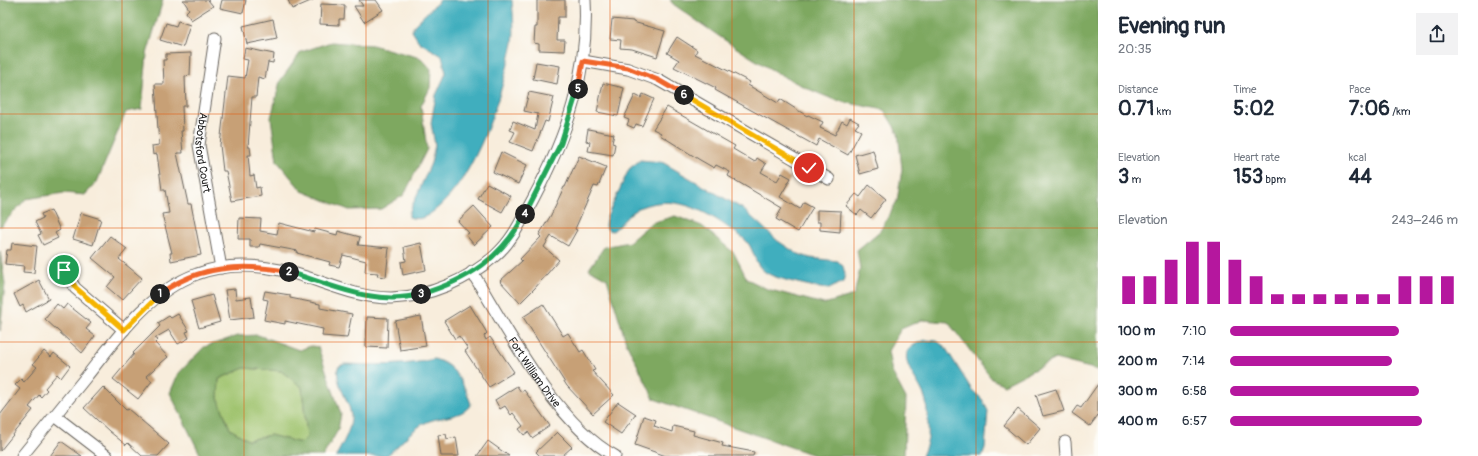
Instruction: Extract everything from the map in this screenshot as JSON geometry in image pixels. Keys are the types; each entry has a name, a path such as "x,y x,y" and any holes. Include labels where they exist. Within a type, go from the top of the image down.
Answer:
{"street":[{"path":"22,456 124,330 162,293 197,274 221,268 245,266 267,268 289,272 365,296 392,298 417,295 440,288 472,272 496,255 508,242 534,198 561,143 573,105 583,61 585,0"},
{"name":"Abbotsford Court","path":"216,38 199,145 221,268"},
{"path":"583,61 628,68 658,80 829,179"},
{"path":"64,270 76,288 124,330"},
{"name":"Fort William Drive","path":"472,272 512,337 560,408 582,431 615,456"},
{"path":"55,416 107,456"},
{"path":"1065,442 1066,456"}],"green space":[{"path":"0,0 163,0 147,54 142,109 126,112 97,182 85,195 64,193 26,199 0,227"},
{"path":"670,0 1098,0 1098,370 1055,359 1004,385 992,379 948,322 922,320 901,329 888,351 892,372 906,398 904,456 816,456 654,399 626,342 607,279 589,269 604,247 629,242 651,223 675,216 702,226 734,253 747,279 767,289 824,304 854,295 860,269 857,250 880,231 897,201 902,169 898,133 884,110 830,98 788,79 749,56 673,4"},
{"path":"331,42 372,45 421,58 431,69 430,88 421,106 427,149 404,195 381,209 349,210 302,191 277,161 271,118 280,81 301,52"},
{"path":"0,251 5,284 0,331"},
{"path":"258,335 299,350 311,346 318,347 341,414 338,430 323,456 201,456 170,393 178,374 204,347 237,336","holes":["244,368 281,371 302,387 307,437 301,443 270,435 248,440 230,429 218,398 219,379"]},
{"path":"244,368 281,371 302,387 307,437 301,443 270,435 248,440 230,429 218,398 219,379"}],"water":[{"path":"440,0 512,0 514,38 495,110 475,157 463,178 449,196 434,211 425,217 416,219 409,217 409,213 431,163 435,145 431,123 436,95 446,73 442,56 419,42 412,31 414,25"},
{"path":"640,160 662,162 743,209 778,241 796,253 810,258 838,261 843,266 845,274 843,282 829,289 791,282 770,275 761,269 748,243 726,226 706,214 686,205 664,202 641,207 613,231 608,230 605,225 606,219 629,169"},
{"path":"926,340 937,341 945,347 972,390 982,399 988,411 985,448 982,456 922,456 928,439 926,402 906,359 908,352 914,345"},
{"path":"434,359 448,365 462,382 471,404 467,409 463,412 433,420 421,425 386,456 336,456 346,436 351,420 349,408 338,380 338,367 344,364 401,364"}],"building":[{"path":"183,0 208,0 213,6 191,20 186,12 189,9"},
{"path":"222,0 246,0 243,13 220,8"},
{"path":"288,0 313,0 292,9"},
{"path":"359,0 376,0 383,10 364,22 354,6 363,6"},
{"path":"537,0 565,0 565,17 558,17 557,40 565,40 564,51 539,50 539,44 534,43 535,27 537,27"},
{"path":"321,4 345,5 344,19 339,19 339,25 320,24"},
{"path":"273,19 277,38 247,44 243,26"},
{"path":"612,19 633,21 665,31 657,57 632,49 620,48 621,40 610,39"},
{"path":"178,21 190,25 183,47 160,40 166,23 176,26"},
{"path":"677,37 697,50 695,54 750,82 748,85 778,103 780,99 807,116 808,115 823,122 820,128 835,135 842,121 847,124 850,118 859,123 855,128 861,131 848,155 819,139 816,146 715,90 716,88 674,67 679,60 667,53"},
{"path":"245,48 274,54 273,63 268,62 265,79 258,77 256,97 252,97 248,147 250,147 251,155 248,155 250,176 254,175 256,188 260,187 261,196 232,201 226,171 223,171 220,145 228,76 245,78 248,60 243,59"},
{"path":"191,53 190,75 185,76 186,106 182,106 183,131 181,131 183,153 177,153 188,204 191,204 201,255 171,261 170,253 172,253 162,214 169,213 165,190 162,190 157,154 153,155 152,146 159,145 155,84 164,84 163,60 166,60 166,54"},
{"path":"536,62 560,66 557,84 533,79"},
{"path":"603,83 624,88 618,116 597,112"},
{"path":"529,92 554,97 548,122 545,121 533,151 510,142 515,132 510,130 513,121 535,130 538,114 524,111"},
{"path":"643,94 654,99 642,126 636,124 634,128 627,125 629,120 624,118 635,95 641,98"},
{"path":"667,107 735,146 733,149 755,162 757,158 766,164 761,172 777,181 782,173 791,178 780,197 800,209 804,202 813,207 798,232 776,219 782,208 728,176 730,172 716,165 714,168 660,135 661,133 653,129"},
{"path":"588,129 614,134 612,143 615,144 613,155 588,151 590,142 586,141"},
{"path":"873,150 878,169 860,174 855,155"},
{"path":"501,152 527,165 518,184 493,172"},
{"path":"579,156 606,167 598,187 594,186 575,229 577,230 568,246 551,236 544,247 559,260 520,303 500,281 522,261 520,259 541,237 539,235 551,215"},
{"path":"487,183 511,196 502,212 478,199"},
{"path":"869,185 886,199 871,218 861,210 857,215 846,206 856,194 860,197"},
{"path":"474,206 493,227 474,245 466,235 469,233 458,221"},
{"path":"51,210 60,230 55,233 58,238 43,245 38,235 41,234 35,222 43,218 41,214"},
{"path":"817,210 841,211 840,232 820,230 820,222 817,222"},
{"path":"81,213 101,219 93,245 73,239"},
{"path":"239,218 261,219 260,231 277,234 279,223 314,232 315,229 337,235 338,231 360,237 358,245 389,248 386,277 377,276 378,273 365,272 366,261 343,255 339,267 329,265 330,262 297,253 298,251 260,244 259,247 250,247 250,239 238,239"},
{"path":"110,236 127,249 119,259 142,278 122,300 107,287 115,277 92,258"},
{"path":"12,243 37,246 34,273 23,272 24,266 5,264 7,250 11,250"},
{"path":"421,243 426,270 403,275 401,262 406,261 404,247"},
{"path":"39,280 49,299 26,312 23,305 20,307 14,294"},
{"path":"235,289 236,299 251,297 254,317 230,320 225,290"},
{"path":"265,291 290,295 290,298 320,304 320,308 352,314 347,338 322,336 323,329 285,321 285,324 264,320 268,300 263,299"},
{"path":"212,295 220,322 199,328 191,301"},
{"path":"57,304 63,309 67,304 91,323 86,329 95,336 82,353 45,319"},
{"path":"543,304 563,336 568,333 580,352 583,350 595,370 592,371 614,395 593,414 567,386 523,317"},
{"path":"470,305 487,333 484,336 486,340 490,337 514,372 489,387 465,351 468,349 459,336 455,339 444,321"},
{"path":"178,314 189,331 186,332 189,338 178,344 169,330 155,338 158,340 155,343 168,357 146,376 152,381 138,399 113,379 134,354 133,353 160,326 158,323 169,316 171,318"},
{"path":"421,316 426,346 400,350 395,321"},
{"path":"367,317 388,318 387,348 366,347"},
{"path":"44,351 51,357 54,353 70,366 61,378 57,374 45,388 47,390 41,397 39,395 29,407 33,410 0,451 0,415 20,389 15,385 21,379 24,382 37,367 33,364"},
{"path":"1098,384 1098,415 1090,426 1072,413 1077,406 1081,408"},
{"path":"517,386 521,392 524,390 550,426 532,438 528,432 524,435 519,429 523,426 513,413 511,415 505,406 500,409 495,400"},
{"path":"103,387 126,410 128,409 169,444 158,456 142,456 128,443 126,445 109,431 84,408"},
{"path":"1056,389 1064,411 1043,416 1036,395"},
{"path":"618,402 636,414 621,434 603,422"},
{"path":"1018,409 1040,428 1026,445 1004,426"},
{"path":"644,416 656,420 654,426 672,432 673,426 694,431 693,435 723,443 722,446 754,452 753,456 666,456 635,445"},
{"path":"557,432 572,447 562,456 540,456 536,452"},
{"path":"446,434 447,439 456,437 459,456 441,456 438,435"},
{"path":"61,441 82,456 50,456"},
{"path":"488,441 509,456 477,456"}],"route":[{"path":"64,270 76,288 124,330 147,306 162,293 176,284 197,274 221,268 245,266 289,272 365,296 392,298 417,295 440,288 472,272 496,255 517,229 561,143 573,105 583,61 628,68 658,80 809,168"}]}
